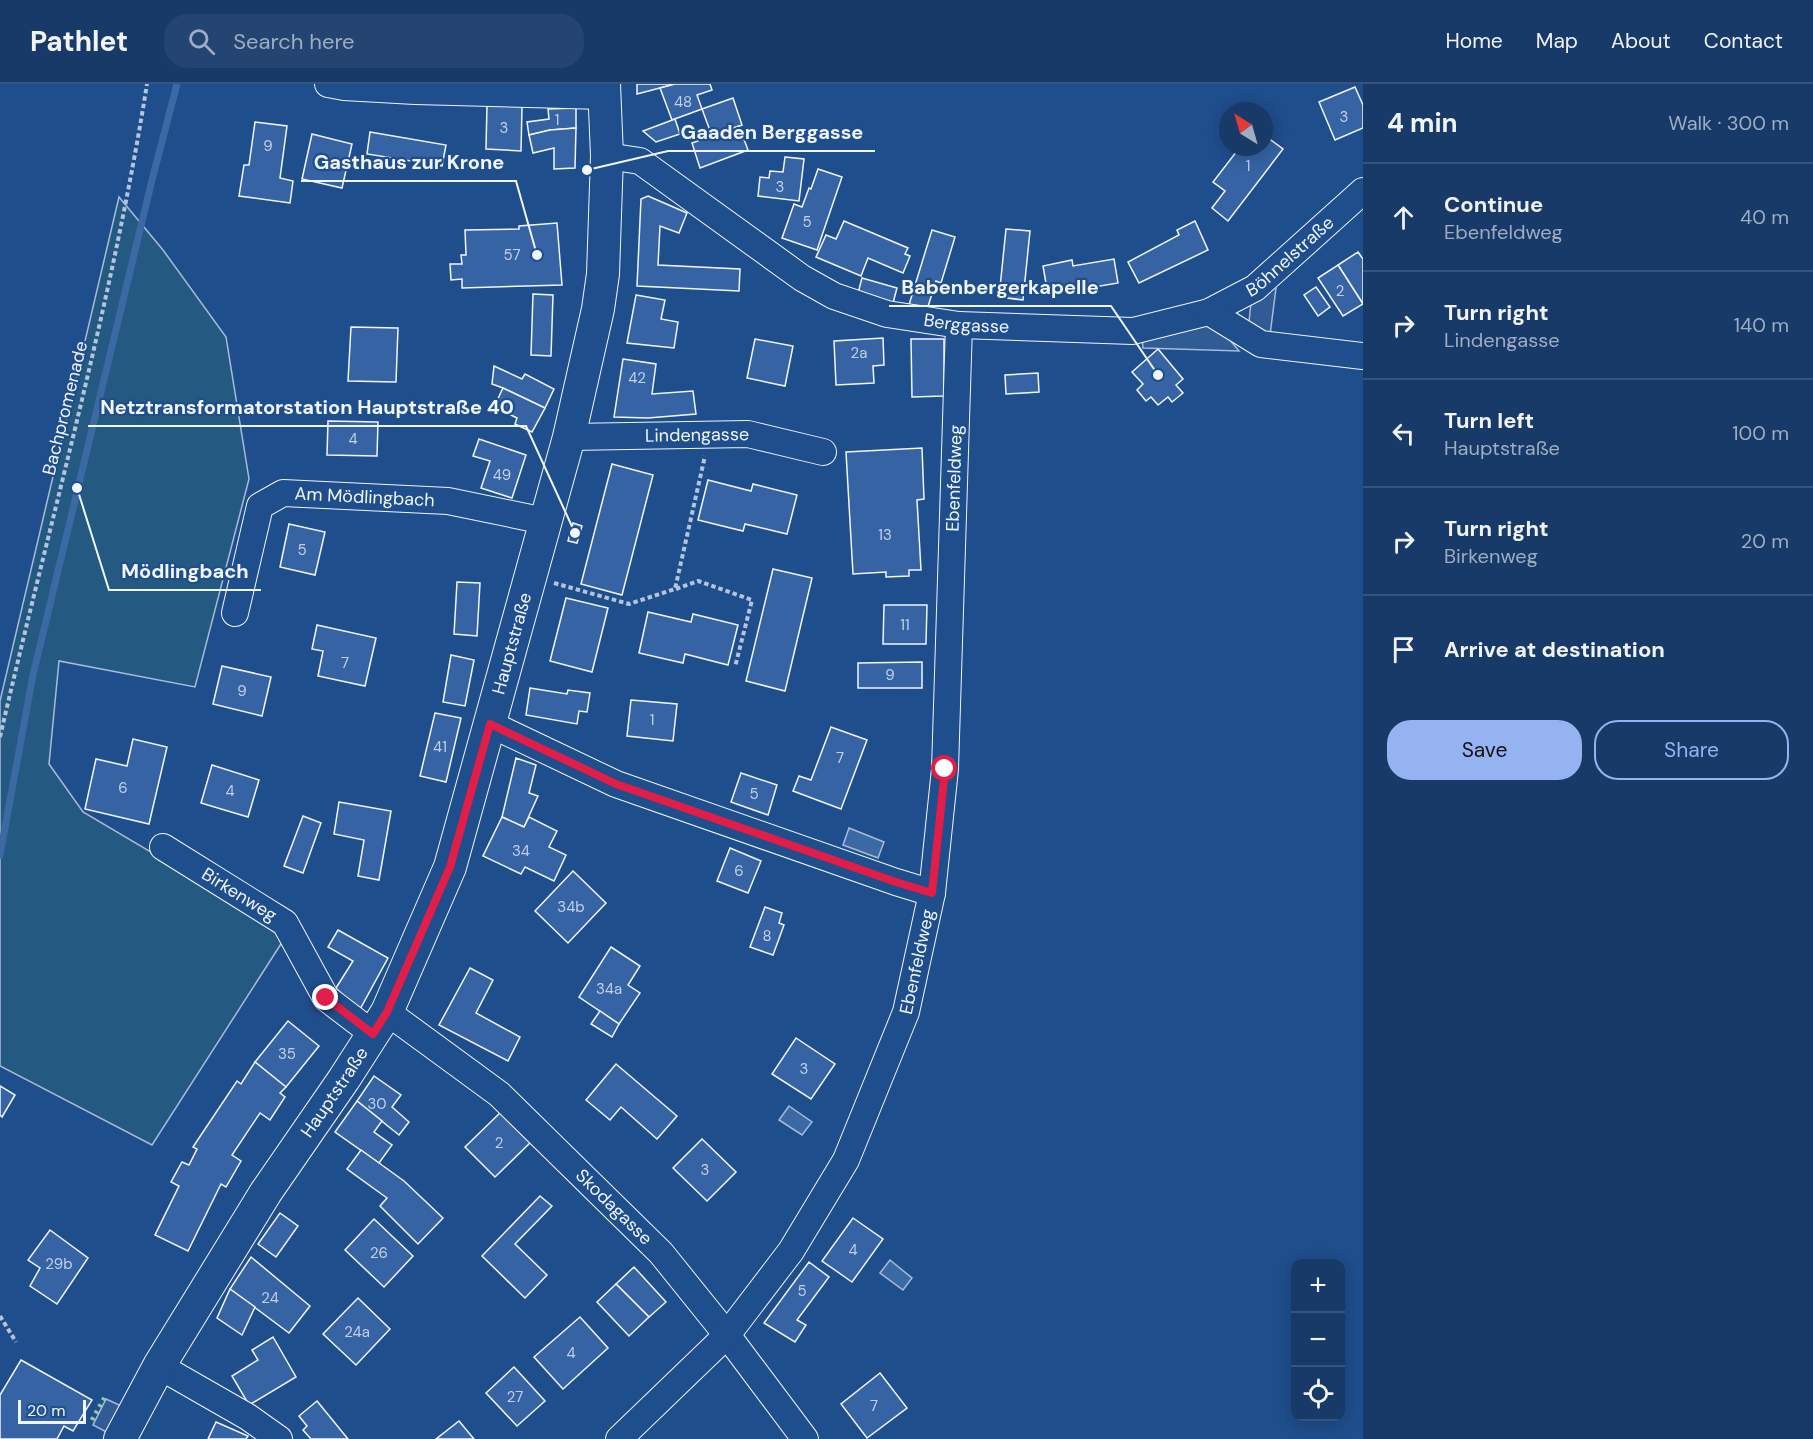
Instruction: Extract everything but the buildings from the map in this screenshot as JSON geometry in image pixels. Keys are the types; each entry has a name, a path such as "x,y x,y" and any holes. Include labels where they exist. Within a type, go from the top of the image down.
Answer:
{"main road":[{"name":"Hauptstraße","path":"120,1439 159,1366 266,1192 380,1023 450,867 569,437 598,309 603,274 607,156 604,90"}],"street":[{"path":"328,84 344,87 604,90"},
{"name":"Berggasse","path":"607,156 640,161 802,278 834,296 887,314 959,325 1132,331 1209,312"},
{"name":"Böhnelstraße","path":"1209,312 1255,288 1363,191"},
{"path":"1209,312 1261,344 1363,356"},
{"name":"Ebenfeldweg","path":"619,1439 727,1335 791,1251 846,1160 906,1012 932,893 945,769 959,325"},
{"name":"Lindengasse","path":"569,437 748,434 823,452"},
{"name":"Am Mödlingbach","path":"235,613 260,506 283,493 448,501 545,521"},
{"path":"490,724 616,784 932,893"},
{"name":"Birkenweg","path":"163,847 285,923 326,998 380,1023"},
{"name":"Skodagasse","path":"380,1023 499,1094 661,1253 727,1335 805,1439"},
{"path":"159,1366 248,1417 279,1439"}],"path":[{"name":"Bachpromenade","path":"0,737 89,368 135,160 147,84"},
{"path":"675,589 710,434"},
{"path":"530,576 629,604 698,581 752,600 735,667"},
{"path":"0,1316 16,1342"}],"shaded area":[{"path":"119,197 163,250 226,337 249,479 195,687 59,661 49,764 83,812 288,933 152,1145 0,1066 0,701"},
{"path":"1272,284 1276,288 1270,335 1249,322 1251,302"},
{"path":"1209,323 1219,327 1239,351 1143,348 1142,336"},
{"path":"849,828 884,842 878,858 843,845"},
{"path":"789,1106 812,1122 802,1135 779,1120"},
{"path":"890,1260 912,1278 903,1290 880,1273"},
{"path":"106,1399 126,1408 112,1435 93,1425"}],"waterway":[{"path":"0,855 33,675 177,84"}],"hedge":[{"path":"92,1420 106,1395"}],"place":[{"name":"Gaaden Berggasse","path":"587,170"},
{"name":"Gasthaus zur Krone","path":"537,255"},
{"name":"Babenbergerkapelle","path":"1158,375"},
{"name":"Mödlingbach","path":"77,488"},
{"name":"Netztransformatorstation Hauptstraße 40","path":"575,533"}],"route":[{"path":"326,998 373,1034 387,1012 450,867 490,724 616,784 932,893 945,769"}]}
